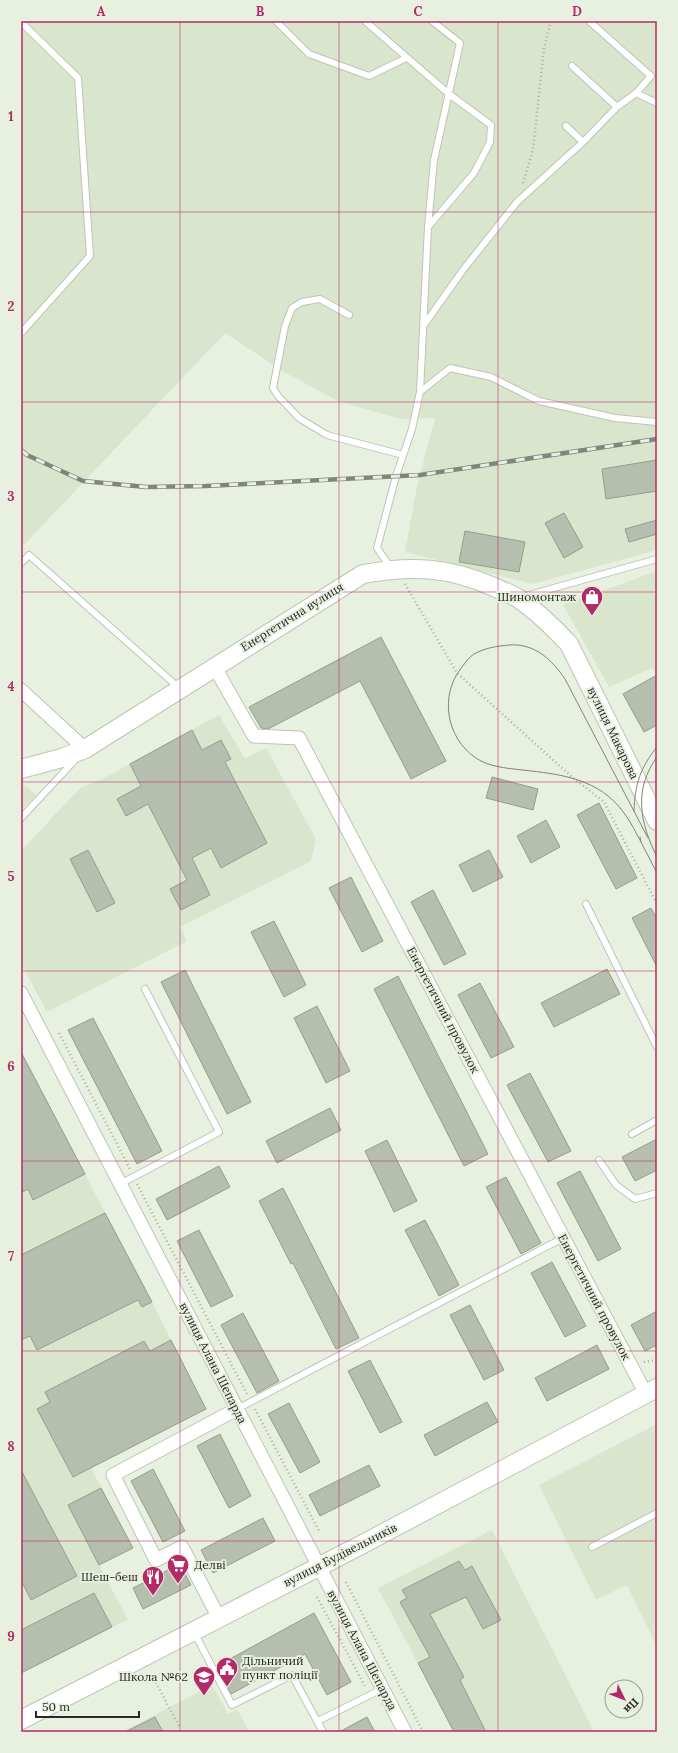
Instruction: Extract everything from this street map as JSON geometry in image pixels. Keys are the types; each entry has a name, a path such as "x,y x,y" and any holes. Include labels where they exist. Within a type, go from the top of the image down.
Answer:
{"main road":[{"name":"Енергетична вулиця","path":"21,769 62,758 85,749 111,734 179,688 363,574 397,574 438,569 478,580 518,598 547,620 569,644"},
{"name":"вулиця Макарова","path":"569,644 657,821"},
{"name":"вулиця Будівельників","path":"21,1720 652,1391"}],"street":[{"name":"Енергетичний провулок","path":"214,666 254,736 299,738 563,1238 652,1391"},
{"path":"21,690 85,749"},
{"name":"вулиця Алана Шепарда","path":"21,993 405,1732"},
{"path":"218,1618 182,1547 156,1560 113,1475 237,1409"}],"lane":[{"path":"276,21 309,54 369,76 406,58"},
{"path":"365,21 406,58 491,126 490,142 474,173 428,227"},
{"path":"397,574 377,548 396,476 412,429 420,392 428,227 434,160 450,94 460,43 432,21"},
{"path":"423,326 463,270 518,202 583,142 617,107 636,93 651,76 589,21"},
{"path":"21,22 78,78 90,256 21,333"},
{"path":"572,66 617,107"},
{"path":"636,93 657,103"},
{"path":"566,126 583,142"},
{"path":"349,315 320,299 302,302 292,308 285,326 273,388 278,396 299,418 327,435 403,455"},
{"path":"420,392 450,368 491,377 539,401 615,418 657,422"},
{"path":"21,563 29,555 179,688"},
{"path":"518,598 657,559"},
{"path":"21,818 85,749"},
{"path":"586,904 657,1047"},
{"path":"120,1184 219,1132 145,989"},
{"path":"632,1134 657,1120"},
{"path":"599,1160 616,1186 635,1199 657,1193"},
{"path":"237,1409 563,1238"},
{"path":"592,1547 657,1513"},
{"path":"194,1631 232,1705 292,1675 323,1732"},
{"path":"318,1721 382,1689"}],"path":[{"path":"518,202 534,150 544,48 551,21"},
{"path":"397,574 457,673 572,777 604,802 657,904"},
{"path":"59,1033 319,1531"},
{"path":"346,1582 423,1732"},
{"path":"317,1597 369,1695"},
{"path":"154,1679 179,1726"}],"shaded area":[{"path":"21,21 657,21 657,550 533,584 405,552 417,486 435,418 401,419 338,401 284,372 225,333 21,548"},
{"path":"657,571 657,675 652,668 609,687 563,605"},
{"path":"219,715 245,759 266,748 316,839 311,861 180,927 187,941 47,1012 21,963 21,851 80,788 104,778"},
{"path":"26,785 36,795 21,811 21,787"},
{"path":"21,1052 152,1302 206,1409 91,1468 133,1548 99,1565 128,1620 21,1673"},
{"path":"657,1424 657,1647 627,1585 596,1600 539,1485"},
{"path":"492,1530 594,1732 486,1732 460,1680 433,1692 378,1588"},
{"name":"Школа №62","path":"212,1685 228,1714 237,1709 249,1732 122,1732"}],"building":[{"path":"657,460 657,491 606,499 602,469"},
{"path":"564,513 583,547 564,558 545,523"},
{"path":"657,520 657,534 629,542 625,529"},
{"path":"465,531 525,542 519,572 459,562"},
{"path":"381,637 446,761 411,779 360,681 268,729 261,728 249,707"},
{"path":"657,675 657,725 644,732 623,694"},
{"path":"192,730 202,750 221,740 231,759 225,762 267,843 221,868 211,848 192,858 210,895 181,910 170,889 187,880 148,804 126,816 117,799 141,786 130,764"},
{"path":"492,777 538,789 533,810 486,798"},
{"path":"599,803 637,878 616,889 577,815"},
{"path":"546,820 560,847 531,863 517,836"},
{"path":"88,850 115,903 97,912 70,859"},
{"path":"489,850 503,877 473,892 459,865"},
{"path":"351,877 383,941 362,952 329,888"},
{"path":"433,890 466,954 444,965 411,902"},
{"path":"651,908 657,919 657,967 632,918"},
{"path":"274,921 306,985 284,997 251,932"},
{"path":"607,969 620,994 554,1027 541,1003"},
{"path":"185,970 251,1102 227,1114 161,982"},
{"path":"398,976 488,1154 464,1166 374,989"},
{"path":"480,983 514,1047 491,1058 458,995"},
{"path":"317,1006 350,1071 326,1083 294,1018"},
{"path":"93,1018 162,1151 137,1164 68,1030"},
{"path":"21,1052 85,1174 33,1200 28,1189 21,1193"},
{"path":"530,1073 571,1151 548,1162 507,1085"},
{"path":"330,1108 341,1130 277,1163 266,1141"},
{"path":"657,1139 657,1170 635,1181 622,1157"},
{"path":"387,1140 417,1201 394,1212 365,1151"},
{"path":"219,1166 230,1187 167,1220 156,1199"},
{"path":"580,1171 621,1249 598,1261 557,1183"},
{"path":"506,1177 541,1243 521,1254 486,1187"},
{"path":"283,1188 359,1338 336,1349 293,1263 291,1264 259,1201"},
{"path":"105,1213 152,1302 142,1307 138,1300 37,1350 30,1336 21,1340 21,1255"},
{"path":"425,1220 459,1285 439,1296 405,1230"},
{"path":"199,1230 233,1296 211,1307 177,1241"},
{"path":"552,1262 586,1326 565,1337 531,1273"},
{"path":"470,1305 504,1370 484,1380 450,1315"},
{"path":"657,1311 657,1345 645,1351 631,1325"},
{"path":"243,1313 279,1381 257,1393 221,1325"},
{"path":"171,1340 206,1409 73,1477 37,1409 50,1402 45,1392 144,1341 150,1351"},
{"path":"597,1345 609,1369 547,1401 535,1378"},
{"path":"370,1360 402,1422 380,1433 348,1371"},
{"path":"487,1402 498,1422 435,1456 424,1435"},
{"path":"289,1403 320,1462 300,1473 268,1414"},
{"path":"220,1434 251,1496 229,1508 197,1446"},
{"path":"369,1465 380,1486 320,1516 309,1495"},
{"path":"153,1469 185,1531 163,1542 131,1481"},
{"path":"21,1470 77,1576 31,1600 21,1580"},
{"path":"101,1488 133,1548 99,1565 68,1505"},
{"path":"263,1518 275,1541 213,1573 201,1550"},
{"path":"459,1561 465,1570 472,1566 501,1620 483,1629 466,1597 430,1614 464,1677 460,1680 486,1732 454,1732 418,1663 430,1657 400,1602 407,1598 402,1590"},
{"path":"180,1564 191,1585 143,1609 133,1588"},
{"path":"94,1593 112,1627 21,1673 21,1630"},
{"path":"314,1613 351,1682 327,1695 305,1654 231,1694 217,1666"},
{"path":"155,1717 163,1732 125,1732"},
{"path":"367,1717 375,1732 339,1732"}],"tram line":[{"path":"641,842 627,816 603,792 579,780 565,776 492,765 476,758 466,749 452,728 448,703 450,690 455,678 470,657 478,652 491,648 518,645 535,650 554,665 565,679 648,838"},
{"path":"634,811 637,784 646,762 657,747"},
{"path":"657,757 649,769 644,782 642,794 643,819 646,832 657,857"},
{"path":"640,837 641,842 657,873"}],"railway":[{"path":"21,450 27,455 83,481 146,487 206,486 420,475 657,439"}],"place":[{"name":"Шиномонтаж","path":"592,616"},
{"name":"Делві","path":"178,1584"},
{"name":"Шеш-беш","path":"153,1596"},
{"name":"Дільничий пункт поліції","path":"227,1688"},
{"name":"Школа №62","path":"204,1696"}]}
